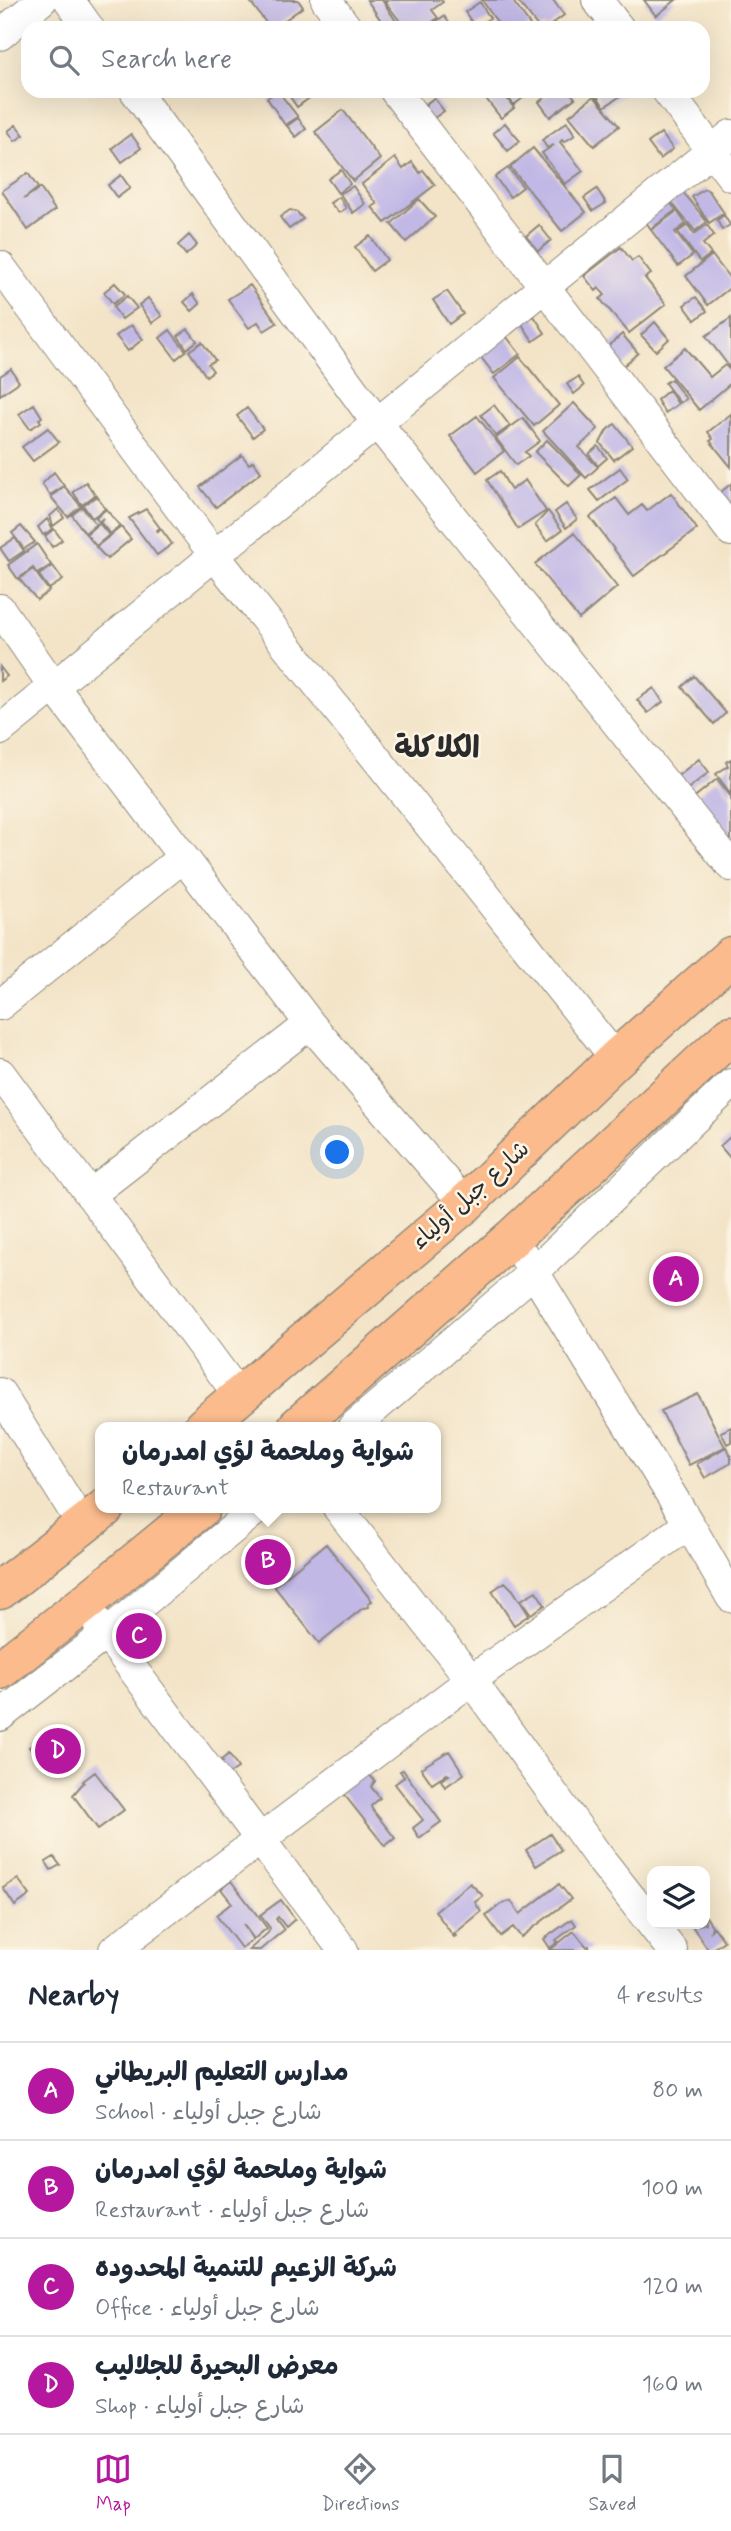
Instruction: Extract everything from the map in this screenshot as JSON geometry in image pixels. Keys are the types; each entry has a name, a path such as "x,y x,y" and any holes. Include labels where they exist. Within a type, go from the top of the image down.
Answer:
{"main road":[{"name":"شارع جبل أولياء","path":"209,1422 465,1204 616,1059 731,956"},
{"path":"303,1422 512,1238 731,1035"},
{"path":"0,1670 96,1619 196,1513"},
{"path":"0,1590 94,1517"}],"street":[{"path":"0,35 42,0"},
{"path":"69,0 84,21"},
{"path":"326,0 342,21"},
{"path":"597,0 614,21"},
{"path":"140,98 377,423 731,866"},
{"path":"400,98 731,531"},
{"path":"674,98 721,142 731,176"},
{"path":"0,730 721,142"},
{"path":"0,267 215,556 616,1059"},
{"path":"0,609 54,687 310,1024 465,1204"},
{"path":"2,998 182,858"},
{"path":"90,1195 310,1024"},
{"path":"0,1073 240,1397"},
{"path":"359,1422 535,1271 731,1084"},
{"path":"512,1238 726,1578"},
{"path":"0,1393 94,1517"},
{"path":"0,1716 96,1619 251,1513"},
{"path":"342,1513 471,1680 598,1856 672,1950"},
{"path":"114,1950 471,1680 690,1524"},
{"path":"96,1619 343,1950"}],"building":[{"path":"249,0 298,0 303,7 284,21 265,21"},
{"path":"367,0 382,0 396,21 381,21"},
{"path":"384,0 443,2 432,10 438,18 434,21 400,21"},
{"path":"482,0 512,0 527,21 496,21"},
{"path":"517,0 553,0 564,15 556,21 534,21"},
{"path":"644,0 676,0 656,16"},
{"path":"480,2 490,18 485,21 471,21 465,12"},
{"path":"267,98 283,98 298,117 285,125"},
{"path":"291,98 309,98 297,107"},
{"path":"434,98 444,111 431,120 422,107"},
{"path":"506,98 514,108 501,118 487,100"},
{"path":"508,98 523,98 514,105"},
{"path":"544,98 575,98 550,117 539,102"},
{"path":"592,98 596,98 619,126 594,146 569,116"},
{"path":"598,98 618,98 604,107"},
{"path":"343,110 380,159 353,181 315,132"},
{"path":"298,118 306,129 296,137 287,126"},
{"path":"567,122 575,135 560,142 583,171 565,184 542,153 554,145 547,148 542,140"},
{"path":"505,123 520,141 508,151 493,133"},
{"path":"16,125 24,135 15,141 8,131"},
{"path":"661,133 673,149 660,159 648,143"},
{"path":"131,134 141,148 122,162 112,148"},
{"path":"533,148 586,212 562,231 510,167"},
{"path":"395,158 403,169 412,162 420,173 423,170 435,185 385,223 372,207 377,204 362,184"},
{"path":"508,168 523,187 510,197 495,177"},
{"path":"341,170 350,184 338,193 328,179"},
{"path":"28,173 38,188 24,199 40,188 55,210 28,230 2,191"},
{"path":"121,175 130,188 117,198 108,185"},
{"path":"353,186 365,204 353,213 340,194"},
{"path":"597,189 606,203 593,211 584,198"},
{"path":"705,189 724,213 709,223 692,197"},
{"path":"683,192 707,222 695,231 671,202"},
{"path":"665,196 676,210 651,229 640,214"},
{"path":"339,197 346,208 339,213 330,203"},
{"path":"419,199 435,217 406,242 391,224"},
{"path":"290,210 297,212 303,219 289,229 280,217"},
{"path":"677,211 686,224 675,232 693,255 678,266 651,230"},
{"path":"724,215 730,225 722,230 717,220"},
{"path":"539,225 551,240 538,251 526,236"},
{"path":"688,225 694,234 707,225 714,235 703,244 711,254 700,262 678,232"},
{"path":"189,235 197,245 186,255 178,245"},
{"path":"370,236 387,260 372,271 355,247"},
{"path":"621,247 632,261 638,257 651,274 645,278 666,304 629,333 600,299 605,295 599,288 596,291 584,276"},
{"path":"712,255 731,280 731,287 708,305 686,276"},
{"path":"115,283 125,294 113,304 104,292"},
{"path":"250,285 277,323 264,331 258,322 249,328 228,299"},
{"path":"447,291 463,314 449,324 433,300"},
{"path":"193,294 200,304 192,311 184,302"},
{"path":"127,296 137,308 122,319 113,307"},
{"path":"696,297 707,311 695,320 684,305"},
{"path":"148,298 162,316 152,323 139,305"},
{"path":"534,316 545,333 533,341 522,324"},
{"path":"731,318 731,369 706,336"},
{"path":"655,322 669,339 656,351 641,335"},
{"path":"131,325 143,339 128,351 116,336"},
{"path":"188,329 197,341 187,349 178,336"},
{"path":"170,330 186,351 176,359 160,338"},
{"path":"622,334 638,353 622,367 605,349"},
{"path":"506,336 520,354 494,374 480,356"},
{"path":"202,342 215,360 208,364 213,371 206,376 189,351"},
{"path":"685,348 710,377 725,365 731,371 731,383 699,410 663,366"},
{"path":"520,357 559,405 534,426 494,378"},
{"path":"11,369 19,382 0,395 0,376"},
{"path":"578,377 584,386 574,394 567,384"},
{"path":"671,379 686,399 680,403 665,383"},
{"path":"669,390 678,404 665,413 657,400"},
{"path":"574,403 598,429 579,447 598,467 586,478 543,431"},
{"path":"34,404 42,417 39,419 41,422 30,429 19,414"},
{"path":"494,405 510,426 496,436 481,415"},
{"path":"247,408 263,429 253,437 237,416"},
{"path":"731,414 731,467 710,441 713,439 708,432"},
{"path":"477,416 504,451 477,472 450,436"},
{"path":"523,418 540,441 525,452 529,456 516,465 496,438"},
{"path":"615,424 632,446 614,460 600,443 607,430"},
{"path":"48,428 59,442 33,461 22,447"},
{"path":"547,440 581,475 569,486 535,452"},
{"path":"598,446 607,458 598,466 589,454"},
{"path":"242,455 249,464 253,461 261,472 216,507 200,487"},
{"path":"620,468 628,479 599,501 590,490"},
{"path":"500,471 511,490 525,480 546,511 518,529 487,480"},
{"path":"54,472 64,486 50,495 42,484"},
{"path":"86,482 95,495 82,505 73,492"},
{"path":"731,484 731,512 718,494"},
{"path":"64,486 81,506 68,517 51,497"},
{"path":"671,493 697,529 634,576 590,517 616,498 629,515 642,505 647,511"},
{"path":"97,496 105,509 92,518 83,505"},
{"path":"566,504 577,519 566,528 555,512"},
{"path":"82,507 96,524 85,533 72,515"},
{"path":"58,509 64,518 53,526 50,516"},
{"path":"106,509 120,526 110,534 100,522 103,518 99,522 96,518"},
{"path":"146,509 160,528 158,532 161,529 172,544 157,555 129,518"},
{"path":"548,511 562,530 547,541 535,525"},
{"path":"47,519 53,529 43,535 38,527"},
{"path":"99,523 109,535 96,546 86,534"},
{"path":"21,526 35,542 24,549 12,533"},
{"path":"121,527 131,539 107,559 96,547"},
{"path":"54,529 62,540 52,547 45,536"},
{"path":"574,533 617,587 579,619 535,564"},
{"path":"15,538 24,551 9,561 0,548"},
{"path":"37,544 51,565 37,574 33,568 18,579 8,565"},
{"path":"53,566 63,580 49,589 39,575"},
{"path":"33,569 49,591 37,600 19,579"},
{"path":"0,667 7,676 0,681"},
{"path":"694,676 726,713 714,724 682,687"},
{"path":"654,688 663,702 648,713 637,700"},
{"path":"699,759 709,772 685,791 675,778"},
{"path":"731,759 731,794 716,774 728,766 726,762"},
{"path":"717,779 731,797 731,861 686,804"},
{"path":"731,1136 731,1159 720,1146"},
{"path":"698,1394 725,1447 689,1465 661,1411"},
{"path":"731,1427 731,1442 727,1444 721,1432"},
{"path":"726,1447 731,1463 705,1478 697,1464"},
{"path":"326,1544 372,1601 368,1603 369,1607 363,1608 319,1643 274,1586"},
{"path":"505,1582 529,1615 514,1625 492,1591"},
{"path":"536,1591 545,1605 531,1614 521,1600"},
{"path":"44,1736 51,1746 55,1747 38,1760 29,1747"},
{"path":"449,1751 464,1774 445,1787 441,1780 449,1775 447,1774 432,1784 421,1768"},
{"path":"229,1754 238,1768 227,1775 219,1764"},
{"path":"365,1770 375,1781 371,1787 380,1798 371,1806 372,1809 395,1838 385,1846 339,1788"},
{"path":"403,1770 441,1822 419,1838 413,1828 423,1820 395,1784 404,1777 400,1771"},
{"path":"95,1772 124,1810 98,1829 73,1795 83,1781"},
{"path":"550,1834 561,1850 536,1866 526,1850"},
{"path":"54,1857 60,1865 51,1870 46,1862"},
{"path":"18,1879 30,1895 15,1906 3,1888"},
{"path":"231,1881 267,1928 254,1939 243,1924 253,1940 241,1948 216,1915 232,1903 221,1889"},
{"path":"470,1883 483,1896 475,1902 481,1912 454,1934 454,1937 435,1911"},
{"path":"559,1884 571,1899 521,1937 513,1927 501,1936 486,1916 501,1904 511,1901 520,1914"},
{"path":"281,1900 295,1919 286,1927 278,1917 276,1919 284,1930 260,1950 249,1950 270,1928 260,1915"},
{"path":"572,1919 576,1925 550,1948 544,1939"},
{"path":"710,1923 711,1930 714,1927 724,1941 711,1950 694,1929 710,1929"},
{"path":"574,1931 590,1950 550,1950"}],"place":[{"name":"مدارس التعليم البريطاني","path":"676,1279"},
{"name":"شواية وملحمة لؤي امدرمان","path":"268,1562"},
{"name":"شركة الزعيم للتنمية المحدوده","path":"139,1636"},
{"name":"معرض البحيرة للجلاليب","path":"58,1751"}],"district":[{"name":"الكلاكلة","path":"437,748"}]}
